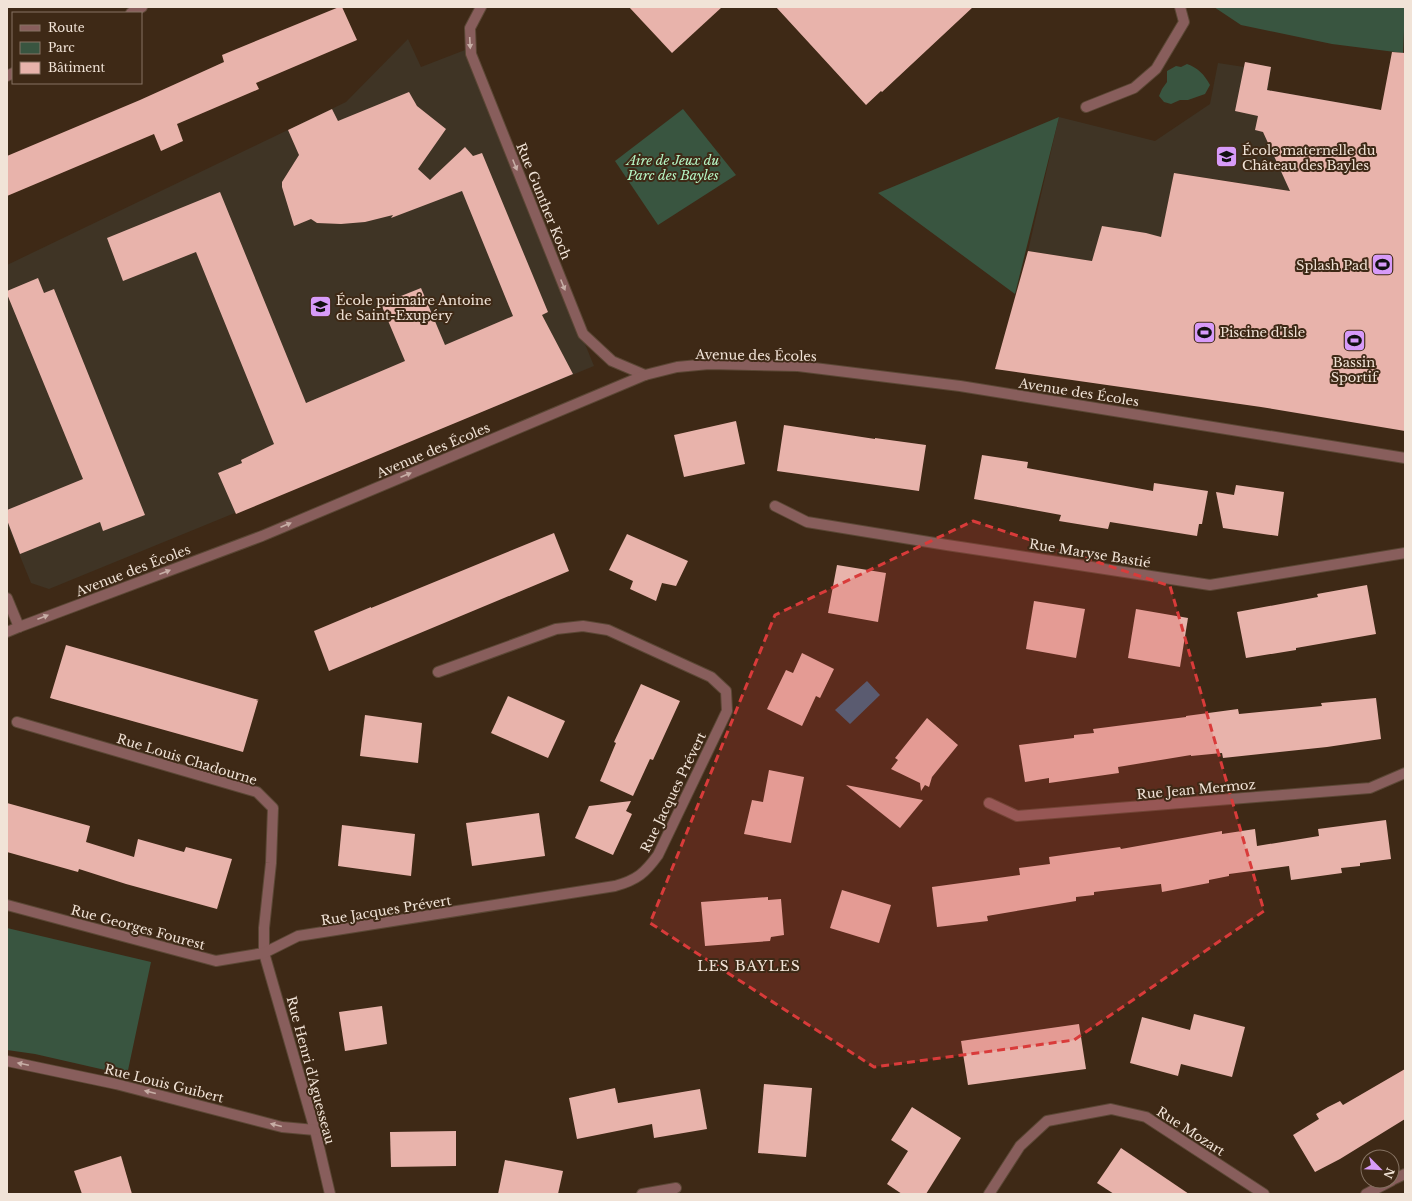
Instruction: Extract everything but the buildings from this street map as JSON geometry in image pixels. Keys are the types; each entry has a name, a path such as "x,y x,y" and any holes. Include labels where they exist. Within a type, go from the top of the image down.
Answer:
{"street":[{"path":"133,12 142,7"},
{"name":"Rue Gunther Koch","path":"481,7 470,28 471,54 583,334 612,361 645,375"},
{"path":"1086,107 1134,88 1156,69 1184,22 1180,7"},
{"name":"Avenue des Écoles","path":"7,632 19,626 262,536 645,375 677,367 709,364 798,366 960,386 1405,458"},
{"name":"Rue Maryse Bastié","path":"775,506 807,522 954,546 1210,584 1405,554"},
{"path":"7,598 19,626"},
{"name":"Rue Jacques Prévert","path":"264,953 298,936 615,886 630,882 648,868 658,855 727,711 726,691 711,677 608,630 583,626 556,629 438,672"},
{"name":"Rue Louis Chadourne","path":"17,722 257,792 268,802 273,808 271,863 264,928 264,953"},
{"name":"Rue Jean Mermoz","path":"989,803 1017,816 1370,788 1405,773"},
{"name":"Rue Georges Fourest","path":"7,905 216,961 264,953"},
{"name":"Rue Henri d'Aguesseau","path":"264,953 315,1130 330,1194"},
{"name":"Rue Louis Guibert","path":"7,1060 116,1084 282,1127 315,1130"},
{"name":"Rue Mozart","path":"989,1194 1020,1146 1047,1122 1111,1108 1146,1117 1264,1194"},
{"path":"642,1194 676,1188"},
{"path":"1366,1194 1376,1189"}],"highlighted area":[{"path":"973,521 1170,586 1264,911 1074,1040 874,1067 650,923 775,615"}],"shaded area":[{"name":"École primaire Antoine de Saint-Exupéry","path":"408,39 421,67 465,50 594,366 49,589 31,583 7,524 7,265 346,102"},
{"name":"École maternelle du Château des Bayles","path":"1245,62 1271,67 1268,90 1381,110 1405,209 1174,173 1155,271 1028,251 1059,117 1155,141 1210,104 1218,63 1244,67"}],"green space":[{"path":"1214,7 1405,7 1403,53 1332,44 1241,25"},
{"path":"1187,64 1198,70 1208,81 1210,85 1205,94 1188,100 1180,100 1171,104 1164,102 1159,96 1167,82 1167,71 1176,66 1181,67"},
{"name":"Aire de Jeux du Parc des Bayles","path":"683,109 736,175 658,225 615,161"},
{"path":"1059,117 1015,294 878,193 902,183"},
{"path":"7,928 151,962 127,1075 35,1054 7,1050"}],"water":[{"path":"867,681 880,695 850,724 835,710"}],"place":[{"name":"École maternelle du Château des Bayles","path":"1227,157"},
{"name":"Splash Pad","path":"1383,265"},
{"name":"École primaire Antoine de Saint-Exupéry","path":"320,307"},
{"name":"Piscine d'Isle","path":"1205,332"},
{"name":"Bassin Sportif","path":"1354,340"}],"district":[{"name":"LES BAYLES","path":"749,966"}]}
